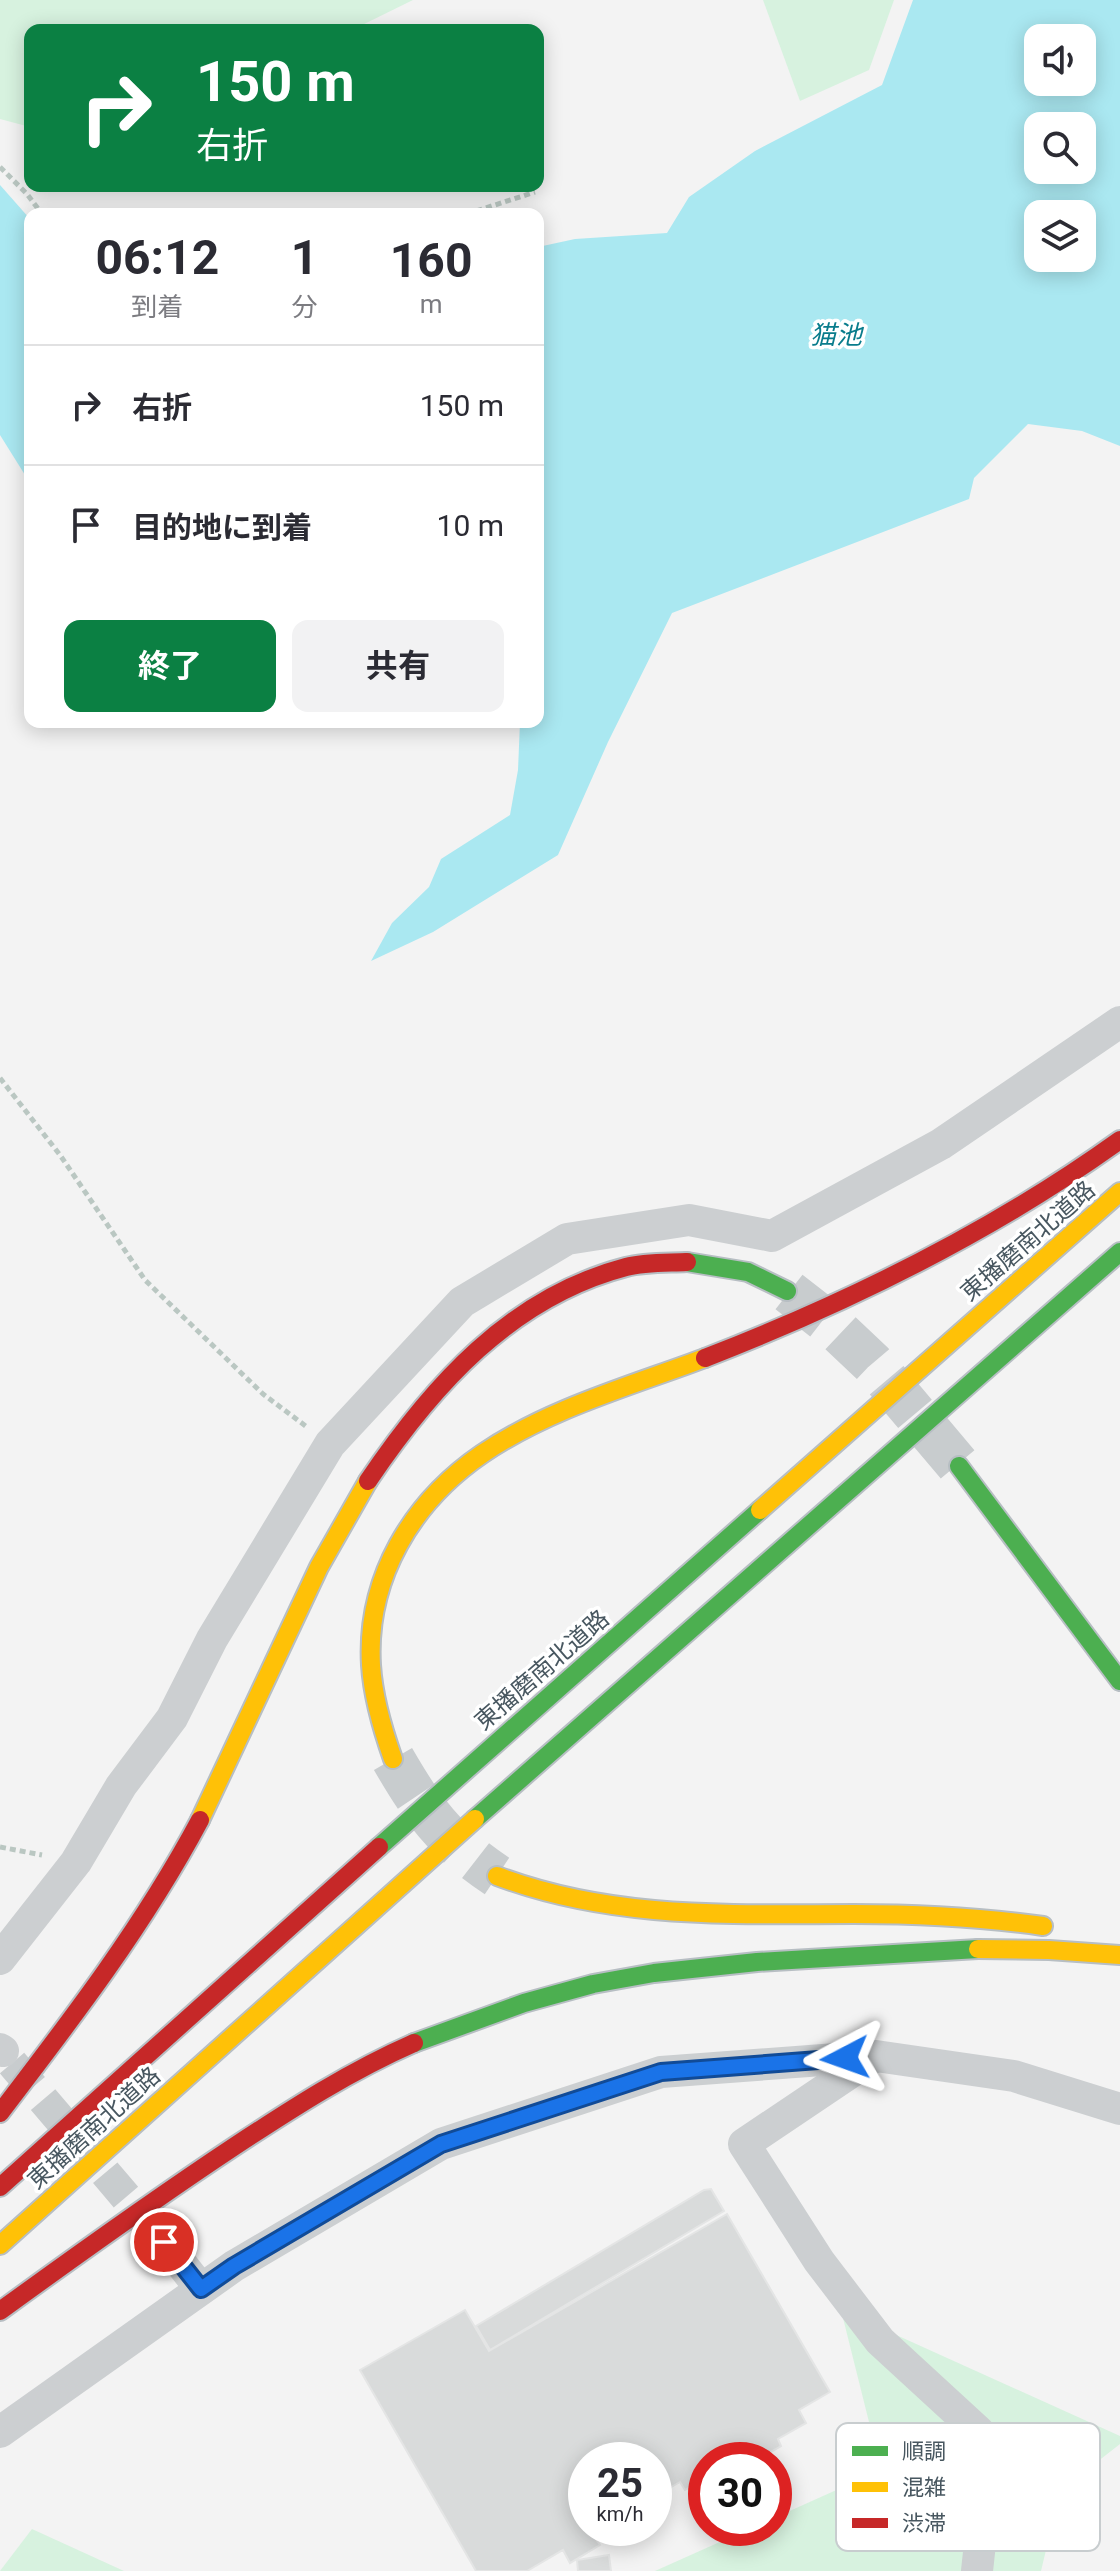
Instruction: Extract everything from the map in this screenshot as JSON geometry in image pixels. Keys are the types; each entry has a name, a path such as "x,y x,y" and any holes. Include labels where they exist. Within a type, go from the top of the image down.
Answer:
{"highway":[{"path":"393,1759 379,1720 371,1679 370,1632 379,1589 393,1551 414,1514 439,1487 471,1460 544,1419 752,1339 831,1306 918,1263 1014,1210 1120,1140"},
{"name":"東播磨南北道路","path":"0,2187 459,1775 1120,1192"},
{"name":"東播磨南北道路","path":"0,2245 482,1812 1120,1252"},
{"path":"0,2113 103,1977 154,1901 204,1814 333,1541 364,1487 398,1437 472,1352 562,1288 611,1270 662,1262 712,1265 749,1273 787,1291"},
{"path":"959,1466 1120,1681"},
{"path":"497,1876 535,1892 581,1904 632,1910 955,1916 1059,1928"},
{"path":"1089,1934 1120,1941"},
{"path":"0,2311 197,2170 354,2071 423,2038 488,2013 615,1980 701,1966 909,1951 1013,1949 1120,1955"}],"street":[{"path":"0,1959 76,1862 121,1786 172,1718 212,1639 330,1444 462,1302 567,1239 689,1220 772,1236 941,1144 1120,1022"},
{"path":"0,2432 234,2266 441,2144 661,2072 876,2056 1014,2076 1120,2109"},
{"path":"876,2056 744,2144 819,2261 880,2341 969,2423"},
{"path":"164,2242 201,2289"},
{"path":"977,2571 979,2551"}],"path":[{"path":"0,167 24,191"},
{"path":"25,192 38,208"},
{"path":"486,208 535,192"},
{"path":"0,1078 60,1155 145,1280 263,1394 330,1444"}],"green space":[{"path":"0,0 413,0 364,24 24,24 24,125 0,119"},
{"path":"763,0 894,0 869,70 800,101"},
{"path":"841,2310 1091,2423 869,2423"},
{"path":"1100,2427 1120,2436 1120,2444 1100,2460"},
{"path":"836,2490 836,2551 1046,2551 1041,2571 655,2571 711,2546 792,2546 792,2510"},
{"path":"32,2529 124,2571 0,2571"}],"water":[{"name":"猫池","path":"913,0 1120,0 1120,446 1082,431 1028,424 974,478 969,499 672,613 608,742 558,855 433,932 371,961 392,923 429,887 441,859 510,815 518,770 520,728 544,728 544,246 575,239 667,233 689,197 755,151 882,85"},
{"path":"0,185 24,212 24,473 0,435"}],"building":[{"path":"711,2189 724,2211 490,2350 476,2326 704,2190"},
{"path":"727,2214 830,2392 799,2410 806,2423 778,2439 779,2442 688,2442 688,2488 685,2490 680,2482 672,2487 672,2442 568,2442 568,2546 598,2546 570,2563 563,2550 527,2571 476,2571 360,2370 465,2310 489,2351"},
{"path":"609,2555 611,2571 578,2571 577,2560"}],"tunnel":[{"path":"789,1292 834,1327 872,1363 959,1466"},
{"path":"393,1759 437,1824 463,1851 497,1876"},
{"path":"12,2063 153,2229"}],"traffic: fast":[{"path":"475,1819 1120,1252"},
{"path":"687,1262 748,1272 787,1291"},
{"path":"959,1466 1120,1681"},
{"path":"379,1847 760,1510"},
{"path":"414,2043 524,2003 593,1984 654,1973 757,1962 978,1949"}],"traffic: slow":[{"path":"760,1510 1120,1192"},
{"path":"393,1759 374,1689 371,1633 385,1573 415,1519 457,1473 507,1438 562,1411 705,1358"},
{"path":"200,1820 319,1567 368,1481"},
{"path":"0,2245 475,1819"},
{"path":"497,1876 585,1900 673,1912 925,1915 1043,1926"},
{"path":"978,1949 1120,1955"}],"traffic: jam":[{"path":"705,1358 814,1313 920,1262 1022,1205 1120,1140"},
{"path":"368,1481 447,1379 511,1323 546,1300 585,1281 633,1265 687,1262"},
{"path":"0,2113 131,1934 200,1820"},
{"path":"0,2187 379,1847"},
{"path":"0,2311 146,2207 300,2104 414,2043"}],"route":[{"path":"164,2242 201,2289 234,2266 441,2144 661,2072 845,2058"}]}
